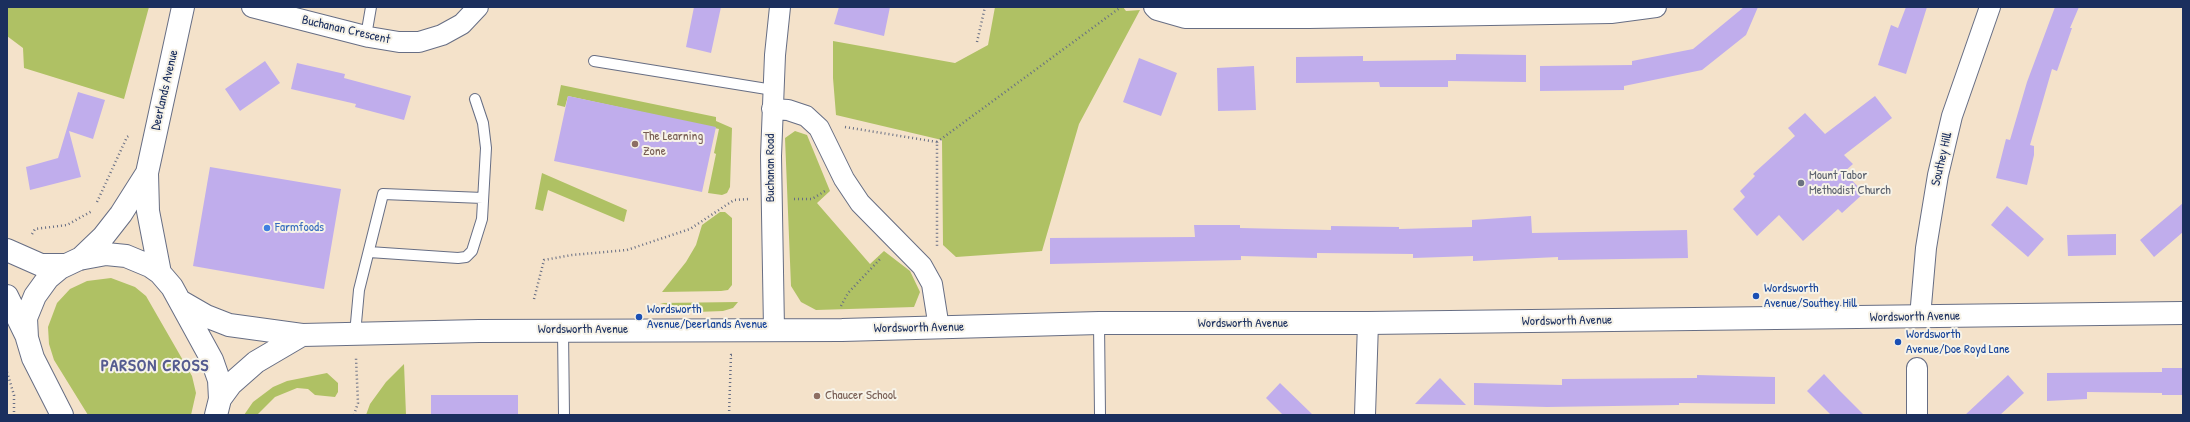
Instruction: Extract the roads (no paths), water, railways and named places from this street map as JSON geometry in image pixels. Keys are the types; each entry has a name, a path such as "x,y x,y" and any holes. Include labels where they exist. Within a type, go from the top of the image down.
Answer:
{"street":[{"name":"Deerlands Avenue","path":"160,273 148,211 146,173 183,7"},
{"name":"Buchanan Crescent","path":"256,7 366,36 399,42 419,42 442,35 462,24 478,7"},
{"name":"Buchanan Road","path":"774,329 771,199 772,99 776,36 780,7"},
{"path":"1154,7 1157,10 1185,18 1309,18 1611,13 1656,7"},
{"name":"Southey Hill","path":"1920,317 1926,248 1938,175 1952,116 1990,7"},
{"path":"772,99 788,110 806,116 819,128 844,179 860,203 922,266 932,284 939,328"},
{"name":"Deerlands Avenue","path":"27,338 26,318 35,296 48,278 73,262 107,233 122,214 146,173"},
{"path":"16,254 41,265 73,262 106,254 126,256 150,266 160,273 172,287 212,360 219,380 218,407"},
{"path":"7,296 27,338 33,358 62,415"},
{"name":"Wordsworth Avenue","path":"180,301 206,316 229,325 302,335 939,328 1099,323 1368,323 2183,313"},
{"path":"1365,415 1368,323"},
{"name":"Wordsworth Avenue","path":"218,407 231,384 256,362 302,335"},
{"path":"1917,368 1917,415"},
{"path":"46,384 46,415"}],"lane":[{"path":"366,36 371,7"},
{"path":"594,61 772,99"},
{"path":"369,252 458,258 466,257 472,251 479,234 486,148 483,124 475,99"},
{"path":"355,334 359,290 383,194 483,198"},
{"path":"1099,323 1100,415"},
{"path":"563,331 564,415"}],"place":[{"name":"The Learning Zone","path":"635,144"},
{"name":"Mount Tabor Methodist Church","path":"1801,183"},
{"name":"Farmfoods","path":"267,228"},
{"name":"Wordsworth Avenue/Southey Hill","path":"1756,296"},
{"name":"Wordsworth Avenue/Deerlands Avenue","path":"639,317"},
{"name":"Wordsworth Avenue/Doe Royd Lane","path":"1898,342"},
{"name":"Chaucer School","path":"817,396"}],"district":[{"name":"PARSON CROSS","path":"155,366"}]}
